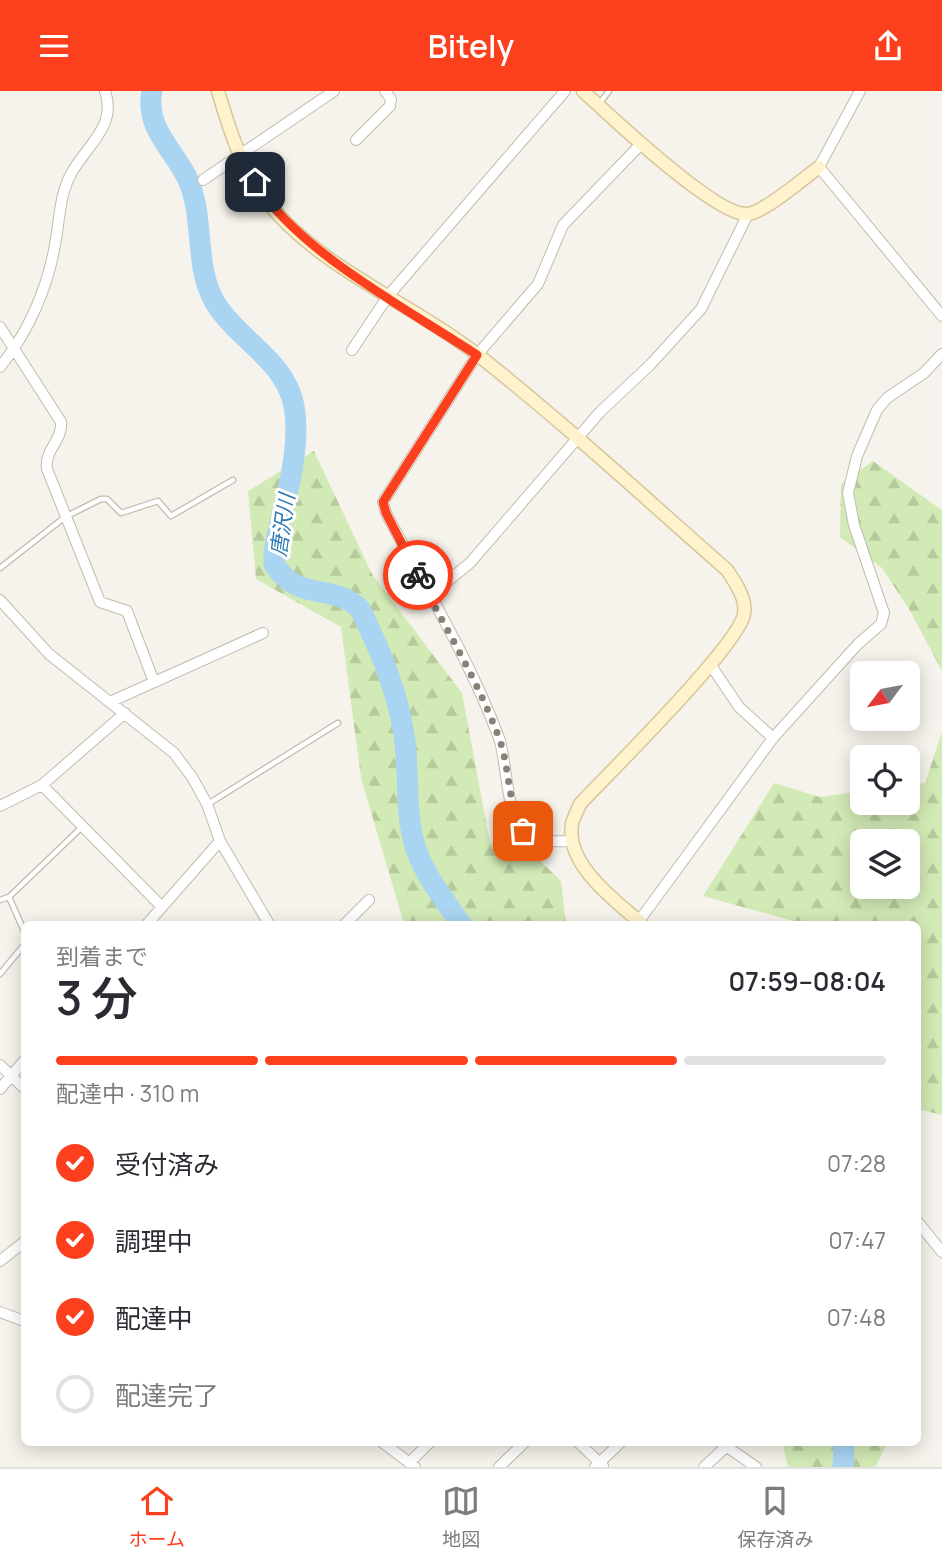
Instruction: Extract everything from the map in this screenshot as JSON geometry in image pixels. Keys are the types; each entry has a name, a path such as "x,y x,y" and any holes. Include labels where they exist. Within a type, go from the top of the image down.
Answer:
{"street":[{"path":"0,367 14,350 40,298 51,265 65,184 74,168 96,143 108,116 106,91"},
{"path":"218,91 240,155 265,198 293,227 325,255 477,355 578,439 727,570 738,587 745,610 742,622 710,664 580,804 572,825 573,841 580,861 614,900 639,921"},
{"path":"203,180 334,91"},
{"path":"356,140 390,106 391,99 386,91"},
{"path":"352,350 388,296 565,91"},
{"path":"583,91 697,188 725,206 748,214"},
{"path":"429,596 470,563 578,439 701,309 748,214 762,208 820,167 860,91"},
{"path":"573,841 542,841 523,831 515,817 500,742 481,692 386,513 383,502 477,355 538,284 563,225 642,143"},
{"path":"820,167 942,316"},
{"path":"0,327 61,422 62,430 46,459 65,517 100,602 127,611 154,682"},
{"path":"642,921 773,738 858,644 881,624 884,613 854,525 848,493 857,456 877,410 887,398 923,373 942,354"},
{"path":"0,600 49,654 174,753 207,804 220,841 267,921"},
{"path":"110,702 263,633"},
{"path":"710,664 739,707 773,738"},
{"path":"0,806 42,785 125,713"},
{"path":"42,785 162,907"},
{"path":"150,921 220,841"},
{"path":"348,921 369,900"},
{"path":"0,1065 21,1084"},
{"path":"0,1089 21,1066"},
{"path":"921,1226 942,1252"},
{"path":"0,1261 21,1244"},
{"path":"0,1312 21,1320"},
{"path":"387,1446 412,1465 427,1446"},
{"path":"499,1467 521,1446"},
{"path":"582,1446 599,1466 617,1446"},
{"path":"704,1467 722,1446"},
{"path":"727,1446 757,1467"}],"lane":[{"path":"598,105 609,91"},
{"path":"0,568 65,517 101,499 107,499 121,513 158,501 171,516 233,481"},
{"path":"207,804 338,723"},
{"path":"0,900 9,897 83,826"},
{"path":"9,897 21,925"},
{"path":"0,974 21,949"}],"green space":[{"path":"314,451 372,574 462,693 490,843 526,847 561,881 566,921 403,921 361,778 341,627 256,579 248,491"},
{"path":"873,461 942,510 942,671 909,609 882,568 840,537 841,484"},
{"path":"942,732 942,1115 921,1110 921,921 793,921 703,896 774,783 820,797 850,793 850,815 920,815 920,784 925,783"},
{"path":"783,1446 886,1446 875,1467 788,1467"}],"waterway":[{"name":"唐沢川","path":"152,91 151,105 157,128 189,182 194,198 202,264 211,295 230,322 282,377 294,406 294,459 275,544 274,564 294,584 338,596 360,609 387,671 401,719 406,749 409,818 415,846 429,877 459,921"},
{"name":"唐沢川","path":"843,1467 844,1446"}],"way so far":[{"path":"418,575 481,692 500,742 515,817 523,831"}],"route":[{"path":"255,182 265,198 325,255 477,355 383,502 418,575"}]}
